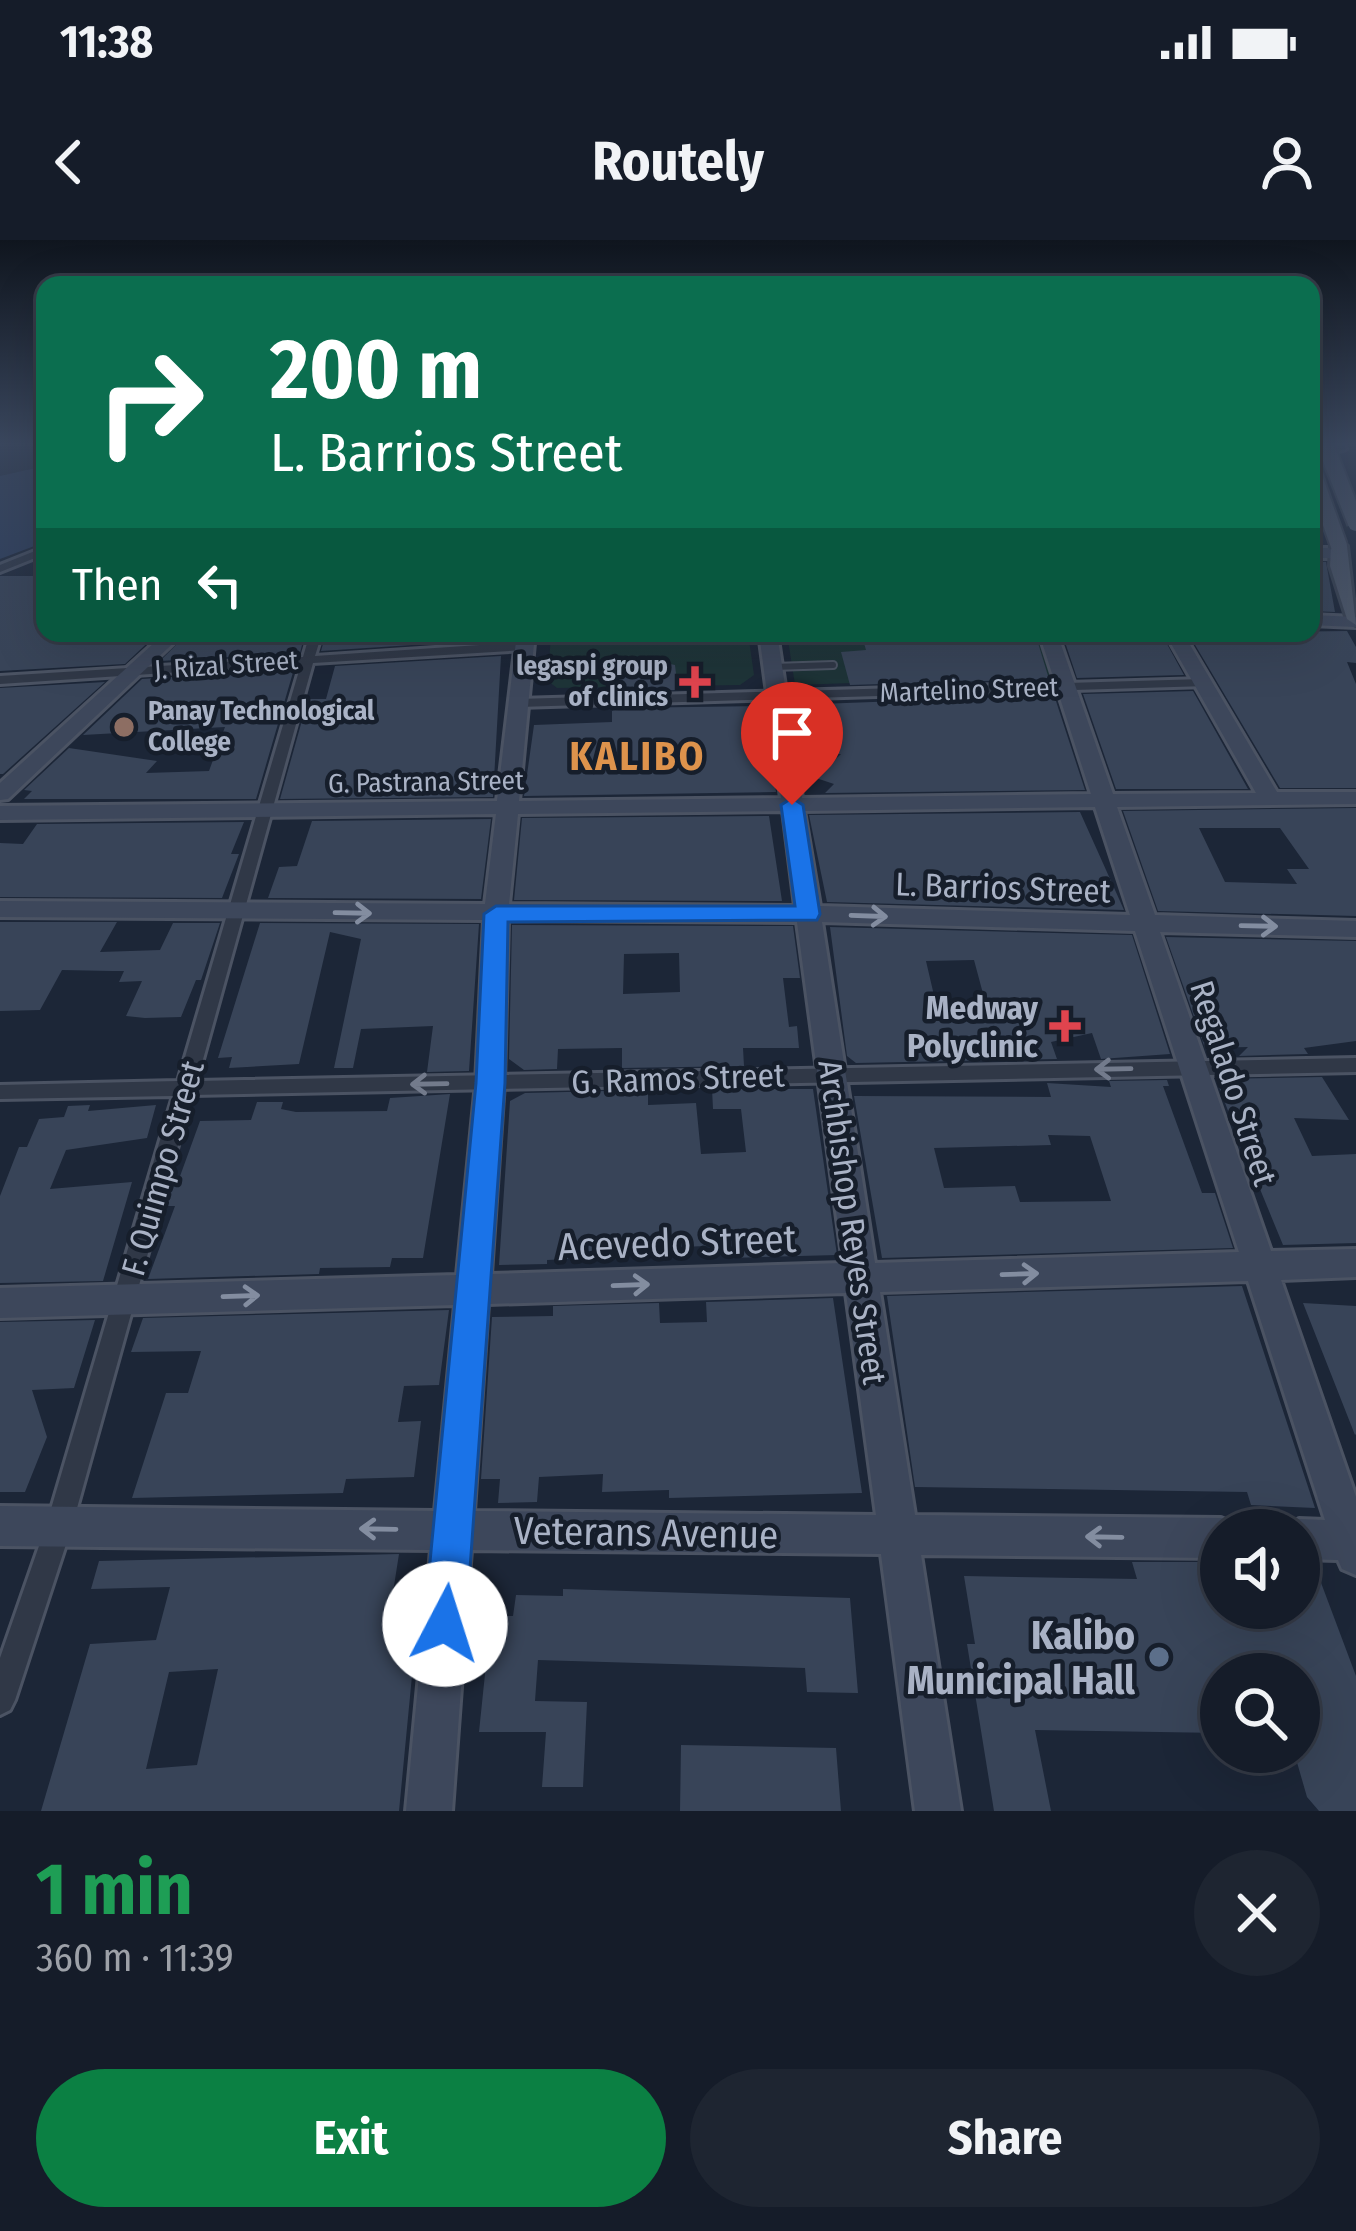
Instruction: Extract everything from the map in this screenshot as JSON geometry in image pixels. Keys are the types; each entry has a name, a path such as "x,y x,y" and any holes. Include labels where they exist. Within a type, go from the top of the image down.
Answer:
{"main road":[{"path":"1328,517 1356,621"}],"street":[{"path":"1320,552 1339,550"},
{"path":"0,568 36,553"},
{"path":"1320,620 1356,621"},
{"path":"0,794 165,642"},
{"name":"F. Quimpo Street","path":"0,1700 59,1526 313,642"},
{"name":"J. Rizal Street","path":"0,680 503,642"},
{"path":"429,1811 490,1083 496,914 525,642"},
{"name":"Archbishop Reyes Street","path":"769,642 938,1811"},
{"name":"Regalado Street","path":"1051,642 1354,1545"},
{"path":"1179,642 1270,799"},
{"name":"Martelino Street","path":"518,703 1203,683"},
{"name":"G. Pastrana Street","path":"0,813 1356,798"},
{"name":"L. Barrios Street","path":"0,909 808,914 1356,929"},
{"name":"G. Ramos Street","path":"0,1092 1356,1065"},
{"name":"Acevedo Street","path":"0,1303 1356,1263"},
{"name":"Veterans Avenue","path":"0,1526 1200,1538"},
{"path":"1320,1541 1354,1545"}],"lane":[{"path":"773,667 833,665"}],"green space":[{"path":"550,642 749,642 754,675 740,685 557,688 548,681"},
{"path":"788,642 1039,642 1051,676 795,685"}],"water":[{"path":"0,517 36,517 36,545 0,559"}],"building":[{"path":"1320,562 1326,562 1335,612 1320,611"},
{"path":"0,576 36,576 36,642 148,642 125,664 0,671"},
{"path":"1320,631 1347,631 1356,647 1356,663 1347,662 1356,684 1356,788 1280,788 1193,642 1320,642"},
{"path":"179,642 303,642 300,653 160,661"},
{"path":"324,642 458,642 321,651"},
{"path":"864,642 1038,642 1049,679 850,685 841,652 866,650"},
{"path":"1065,642 1166,642 1184,675 1077,678"},
{"path":"501,656 493,797 280,799 308,699 326,699 335,666"},
{"path":"646,659 675,665 678,690 617,692 616,667"},
{"path":"294,669 256,799 24,799 32,791 24,790 69,748 157,761 146,773 209,771 225,727 83,735 142,679"},
{"path":"105,682 3,774 0,774 0,688"},
{"path":"1193,691 1248,789 1116,789 1083,694"},
{"path":"1054,695 1085,790 825,793 834,784 816,778 841,754 800,755 793,705"},
{"path":"764,706 776,792 524,796 534,725 612,722 612,711 618,708"},
{"path":"1356,808 1356,916 1158,911 1123,811","holes":["1199,828 1280,828 1309,869 1287,869 1297,884 1225,882"]},
{"path":"1080,812 1124,910 827,902 809,815"},
{"path":"769,816 782,901 514,900 522,818"},
{"path":"491,819 481,899 268,898 279,867 297,866 312,821"},
{"path":"244,822 231,854 239,854 222,898 0,897 0,843 23,844 37,824"},
{"path":"0,922 117,922 100,952 160,950 173,923 220,923 201,980 196,980 181,1017 145,1018 126,1016 142,981 119,982 124,971 62,970 40,1010 0,1011"},
{"path":"260,923 479,924 469,1071 427,1072 433,1026 361,1029 353,1068 334,1068 361,939 330,932 299,1064 229,1068 232,1057 218,1058"},
{"path":"512,925 793,926 800,978 783,978 789,1027 797,1026 799,1048 743,1048 744,1066 622,1068 622,1048 558,1049 557,1069 524,1070 509,1059","holes":["679,953 680,992 623,994 624,954"]},
{"path":"830,927 1132,935 1170,1054 1101,1059 1092,1033 1051,1042 1057,1059 856,1063 847,1056","holes":["974,960 989,1016 950,1016 947,1004 936,1004 926,961"]},
{"path":"1166,937 1356,941 1356,1041 1304,1048 1308,1054 1239,1056 1248,1047 1205,1048"},
{"path":"1322,1077 1349,1120 1294,1118 1312,1156 1356,1154 1356,1243 1283,1245 1248,1160 1264,1159 1246,1116 1230,1116 1216,1079"},
{"path":"1167,1080 1169,1086 1163,1086 1202,1193 1215,1193 1233,1248 882,1258 854,1096 1051,1097 1047,1083 1111,1087 1109,1081","holes":["1048,1135 1090,1136 1111,1201 1020,1202 1015,1186 944,1188 934,1148 1051,1145"]},
{"path":"712,1089 813,1089 837,1255 729,1258 728,1245 568,1252 568,1259 547,1260 547,1264 499,1265 510,1101 525,1093 648,1090 648,1105 696,1103 701,1154 746,1152 741,1109 713,1109"},
{"path":"450,1094 423,1258 392,1258 390,1267 320,1268 319,1274 148,1279 175,1206 166,1206 173,1179 179,1179 200,1121 251,1120 257,1102 283,1102 281,1109 296,1112 387,1111 390,1098"},
{"path":"90,1105 88,1111 156,1105 147,1138 66,1150 50,1189 132,1182 103,1281 0,1283 0,1196 19,1147 27,1147 39,1119 64,1117 68,1106"},
{"path":"1242,1286 1315,1508 1251,1505 1247,1492 915,1487 887,1296"},
{"path":"833,1298 862,1493 669,1498 669,1490 602,1492 603,1474 539,1477 537,1502 498,1503 500,1479 481,1479 492,1317 553,1316 553,1306 659,1303 660,1323 707,1322 706,1302"},
{"path":"1303,1303 1356,1306 1355,1435"},
{"path":"449,1310 439,1385 404,1386 398,1422 421,1421 414,1477 346,1479 343,1493 132,1498 166,1393 188,1393 201,1351 131,1352 143,1318"},
{"path":"95,1320 74,1388 32,1390 47,1437 25,1492 0,1492 0,1322"},
{"path":"399,1554 391,1605 419,1603 399,1811 41,1811 90,1644 156,1640 170,1587 91,1589 99,1561","holes":["218,1669 197,1765 146,1769 169,1672"]},
{"name":"Kalibo Municipal Hall","path":"1132,1562 1200,1562 1200,1629 1320,1629 1320,1580 1356,1676 1356,1811 1319,1811 1307,1797 1300,1773 1320,1773 1320,1653 1200,1653 1200,1733 1035,1730 1051,1811 994,1811 967,1644 975,1644 964,1576 1137,1579"},
{"path":"563,1589 850,1598 858,1693 807,1692 805,1668 538,1660 535,1701 587,1702 583,1787 542,1787 546,1732 479,1732 491,1616 513,1616 516,1595 563,1596"},
{"path":"681,1745 836,1748 841,1811 680,1811"}],"place":[{"name":"legaspi group of clinics","path":"695,682"},
{"name":"Panay Technological College","path":"124,727"},
{"name":"Medway Polyclinic","path":"1065,1026"},
{"name":"Kalibo Municipal Hall","path":"1159,1657"}],"district":[{"name":"KALIBO","path":"638,756"}],"route":[{"path":"445,1624 490,1083 496,914 808,914 792,805"}]}
